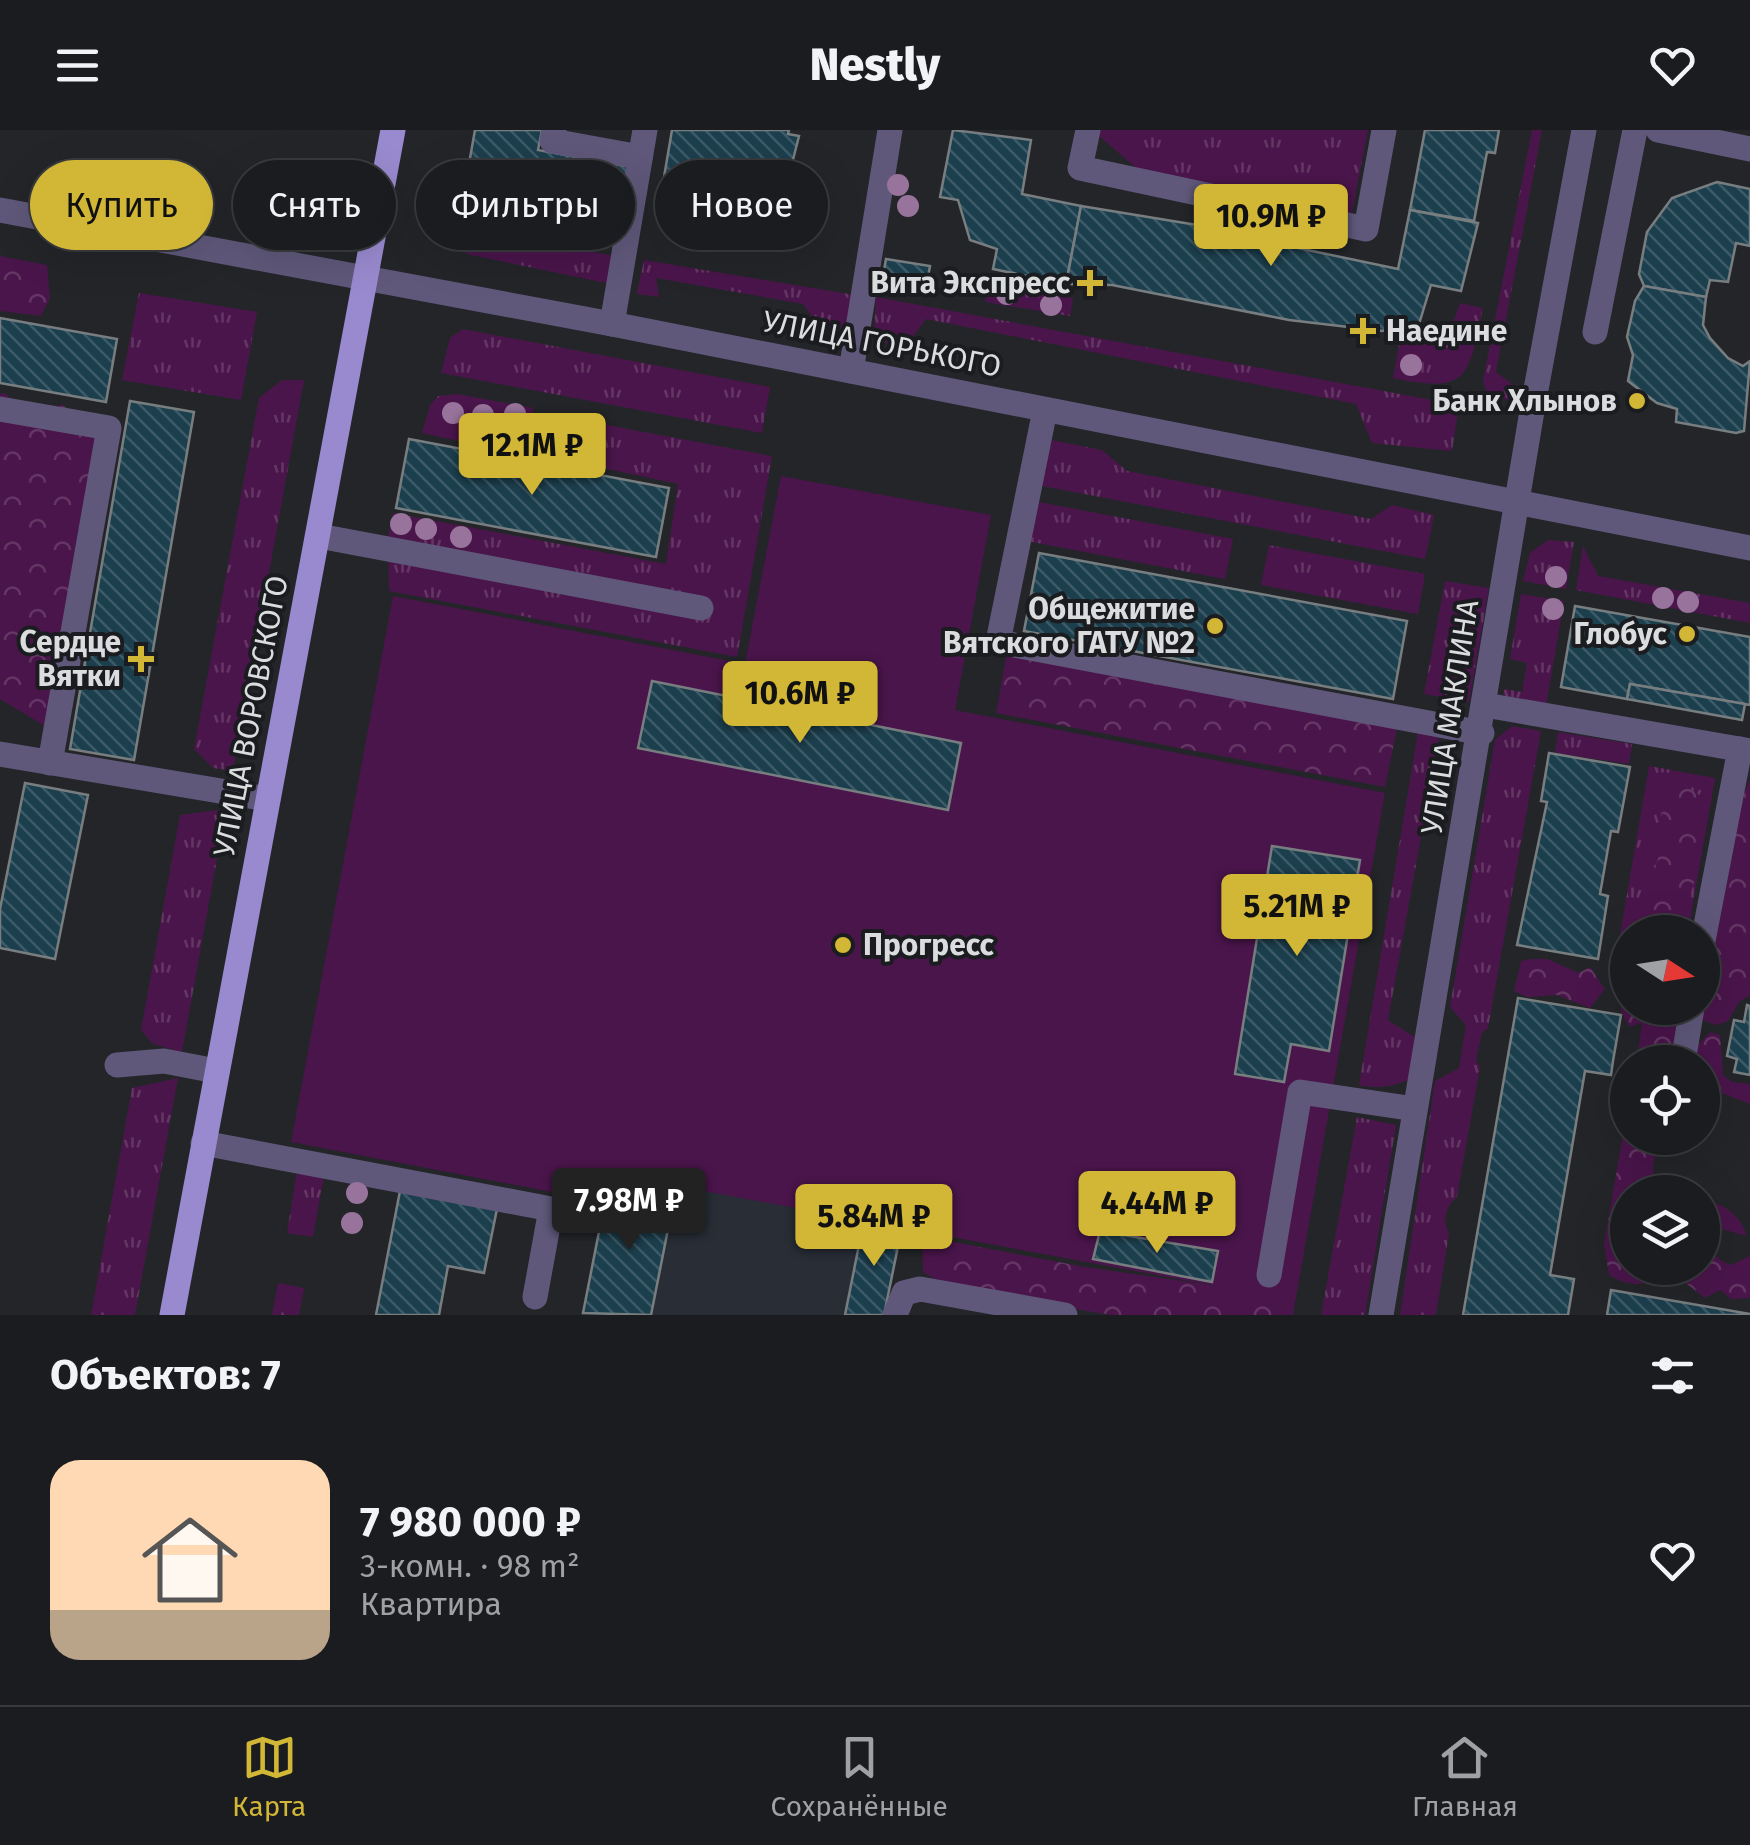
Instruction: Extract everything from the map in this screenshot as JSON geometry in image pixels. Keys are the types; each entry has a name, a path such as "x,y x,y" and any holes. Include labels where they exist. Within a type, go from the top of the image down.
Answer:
{"main road":[{"name":"УЛИЦА ВОРОВСКОГО","path":"172,1315 393,130"}],"street":[{"path":"554,130 552,140 640,156"},
{"path":"612,324 645,130"},
{"path":"851,371 890,130"},
{"path":"1088,130 1080,168 1366,229 1384,130"},
{"name":"УЛИЦА МАКЛИНА","path":"1381,1315 1584,130"},
{"path":"1594,332 1635,130"},
{"path":"1658,130 1750,150"},
{"name":"УЛИЦА ГОРЬКОГО","path":"0,210 612,324 1750,548"},
{"path":"0,409 110,428 50,763"},
{"path":"1045,410 998,642 1482,734"},
{"path":"318,536 701,608"},
{"path":"1485,706 1745,750 1709,915"},
{"path":"1,762 50,763 268,800"},
{"path":"117,1064 164,1061 216,1071"},
{"path":"1268,1275 1300,1092 1415,1109"},
{"path":"203,1143 551,1209 535,1298"},
{"path":"895,1315 904,1293 920,1289 1065,1315"}],"shaded area":[{"path":"698,1189 864,1220 845,1315 651,1315 673,1203 694,1207"}],"green space":[{"path":"1101,130 1368,130 1351,217 1141,172 1099,136"},
{"path":"1532,130 1542,130 1496,372 1516,387 1513,401 1487,395 1483,381"},
{"path":"467,250 583,250 614,256 611,284 466,254"},
{"path":"0,256 47,265 50,298 41,316 0,311"},
{"path":"644,260 855,295 842,333 822,330 803,304 656,278 659,297 637,294"},
{"path":"988,286 1073,298 1070,316 985,302"},
{"path":"139,293 257,312 241,400 122,380"},
{"path":"876,297 1459,405 1452,451 1372,443 1356,404 926,319 904,348 888,345 874,332"},
{"path":"1460,303 1483,308 1473,351 1461,375 1437,384 1393,378 1400,339 1416,339 1452,326"},
{"path":"463,329 770,387 762,433 441,373 450,338"},
{"path":"282,380 304,380 233,771 213,768 194,749 259,398"},
{"path":"5,393 31,419 62,404 98,438 60,735 0,699 0,394"},
{"path":"457,394 533,408 528,435 508,435 477,445 422,433 430,405 438,396"},
{"path":"596,423 772,456 737,657 389,591 388,536 393,513 666,564 678,484 589,465"},
{"path":"1046,439 1102,450 1127,471 1371,519 1392,505 1434,515 1425,559 1037,485"},
{"name":"Прогресс","path":"781,476 991,515 955,710 1385,793 1294,1309 1216,1294 1216,1286 698,1190 694,1208 673,1203 673,1198 609,1187 604,1202 291,1142 393,596 745,664"},
{"path":"1034,501 1233,539 1225,579 1027,541"},
{"path":"1548,540 1574,542 1566,589 1523,581 1530,553"},
{"path":"1269,545 1425,574 1418,614 1261,585"},
{"path":"1583,546 1598,576 1750,603 1750,623 1576,590"},
{"path":"1445,581 1489,588 1469,702 1424,694"},
{"path":"1521,594 1564,601 1546,706 1502,704 1504,689 1522,692 1527,663 1510,659"},
{"path":"1007,652 1398,723 1385,787 996,713"},
{"path":"1512,726 1541,731 1488,1028 1482,1033 1476,1060 1480,1067 1457,1197 1446,1214 1449,1233 1436,1315 1400,1315 1435,1081 1459,1068 1466,1025 1450,1007 1495,740"},
{"path":"1418,732 1439,737 1388,1020 1416,1038 1408,1080 1384,1087 1359,1085"},
{"path":"1558,732 1632,744 1629,764 1555,753"},
{"path":"1649,766 1715,778 1691,915 1623,915"},
{"path":"1750,779 1750,995 1739,1002 1728,1021 1720,1023 1719,915 1739,806"},
{"path":"1686,787 1703,797 1695,878 1679,915 1643,915 1658,858 1661,817 1670,795"},
{"path":"226,809 182,1052 153,1044 141,1030 180,815"},
{"path":"1547,959 1579,973 1590,967 1605,989 1590,1008 1557,995 1527,997 1514,991 1521,961"},
{"path":"1642,1025 1677,1025 1678,1034 1672,1045 1639,1045"},
{"path":"1710,1032 1720,1035 1723,1075 1732,1082 1750,1084 1750,1104 1720,1093 1720,1045 1698,1045"},
{"path":"178,1078 135,1315 91,1315 132,1088"},
{"path":"1357,1117 1396,1125 1365,1315 1321,1315"},
{"path":"1619,1155 1656,1155 1653,1175 1616,1175"},
{"path":"297,1171 324,1176 313,1237 287,1233"},
{"path":"1720,1206 1740,1222 1747,1236 1720,1229"},
{"path":"1610,1209 1610,1275 1604,1244"},
{"path":"922,1236 1085,1267 1217,1286 1217,1294 1294,1309 1293,1315 1111,1315 951,1288 923,1272"},
{"path":"1750,1256 1750,1298 1731,1299 1720,1290 1705,1298 1688,1285 1720,1285 1720,1259 1731,1265"},
{"path":"278,1283 304,1288 299,1315 272,1315"}],"building":[{"path":"475,130 542,130 538,150 593,160 470,160"},
{"path":"672,130 789,130 788,134 799,136 793,160 667,160"},
{"path":"953,130 1031,140 1022,194 1081,206 1066,284 993,269 997,249 970,240 958,200 940,197"},
{"path":"1425,130 1499,130 1495,153 1487,152 1474,221 1410,210"},
{"path":"1717,182 1750,189 1750,246 1736,243 1728,282 1710,280 1706,297 1644,286 1639,274 1647,232 1672,198"},
{"path":"1081,206 1258,235 1298,248 1398,269 1410,210 1478,223 1461,291 1431,285 1419,324 1382,331 1289,320 1112,285 1066,284"},
{"path":"886,259 930,266 926,288 882,281"},
{"path":"1644,286 1706,297 1703,325 1710,338 1728,358 1743,366 1750,361 1744,431 1736,433 1676,422 1677,409 1657,403 1628,381 1633,355 1627,337 1635,301"},
{"path":"0,318 117,339 106,402 0,383"},
{"path":"130,401 194,412 134,760 70,749"},
{"path":"409,439 669,488 656,557 396,508"},
{"name":"Общежитие Вятского ГАТУ №2","path":"1039,553 1407,621 1393,699 1024,631"},
{"path":"1575,606 1750,637 1750,705 1630,684 1627,699 1561,687"},
{"path":"652,681 961,743 948,810 638,748"},
{"path":"1630,684 1745,704 1742,720 1627,699"},
{"path":"1549,753 1630,767 1618,832 1611,831 1600,894 1608,896 1598,959 1517,945 1547,802 1541,801"},
{"path":"25,783 88,795 55,959 0,948 0,909"},
{"path":"1272,846 1360,860 1329,1051 1291,1044 1284,1082 1235,1074"},
{"path":"1518,998 1610,1013 1610,1025 1619,1025 1616,1045 1610,1045 1610,1075 1585,1071 1550,1275 1574,1279 1568,1315 1463,1315"},
{"path":"1747,1005 1750,1075 1734,1072 1737,1059 1727,1056 1734,1020 1744,1022"},
{"path":"608,1186 674,1199 651,1315 583,1313"},
{"path":"400,1191 497,1209 484,1273 448,1266 439,1315 376,1315"},
{"path":"864,1220 902,1227 884,1315 845,1315"},
{"path":"1100,1231 1218,1251 1212,1282 1093,1259"},
{"path":"1611,1290 1750,1314 1750,1315 1607,1315"}],"place":[{"name":"Вита Экспресс","path":"1090,283"},
{"name":"Наедине","path":"1363,331"},
{"name":"Банк Хлынов","path":"1637,401"},
{"name":"Общежитие Вятского ГАТУ №2","path":"1215,626"},
{"name":"Глобус","path":"1687,634"},
{"name":"Сердце Вятки","path":"141,659"},
{"name":"Прогресс","path":"843,945"}]}
